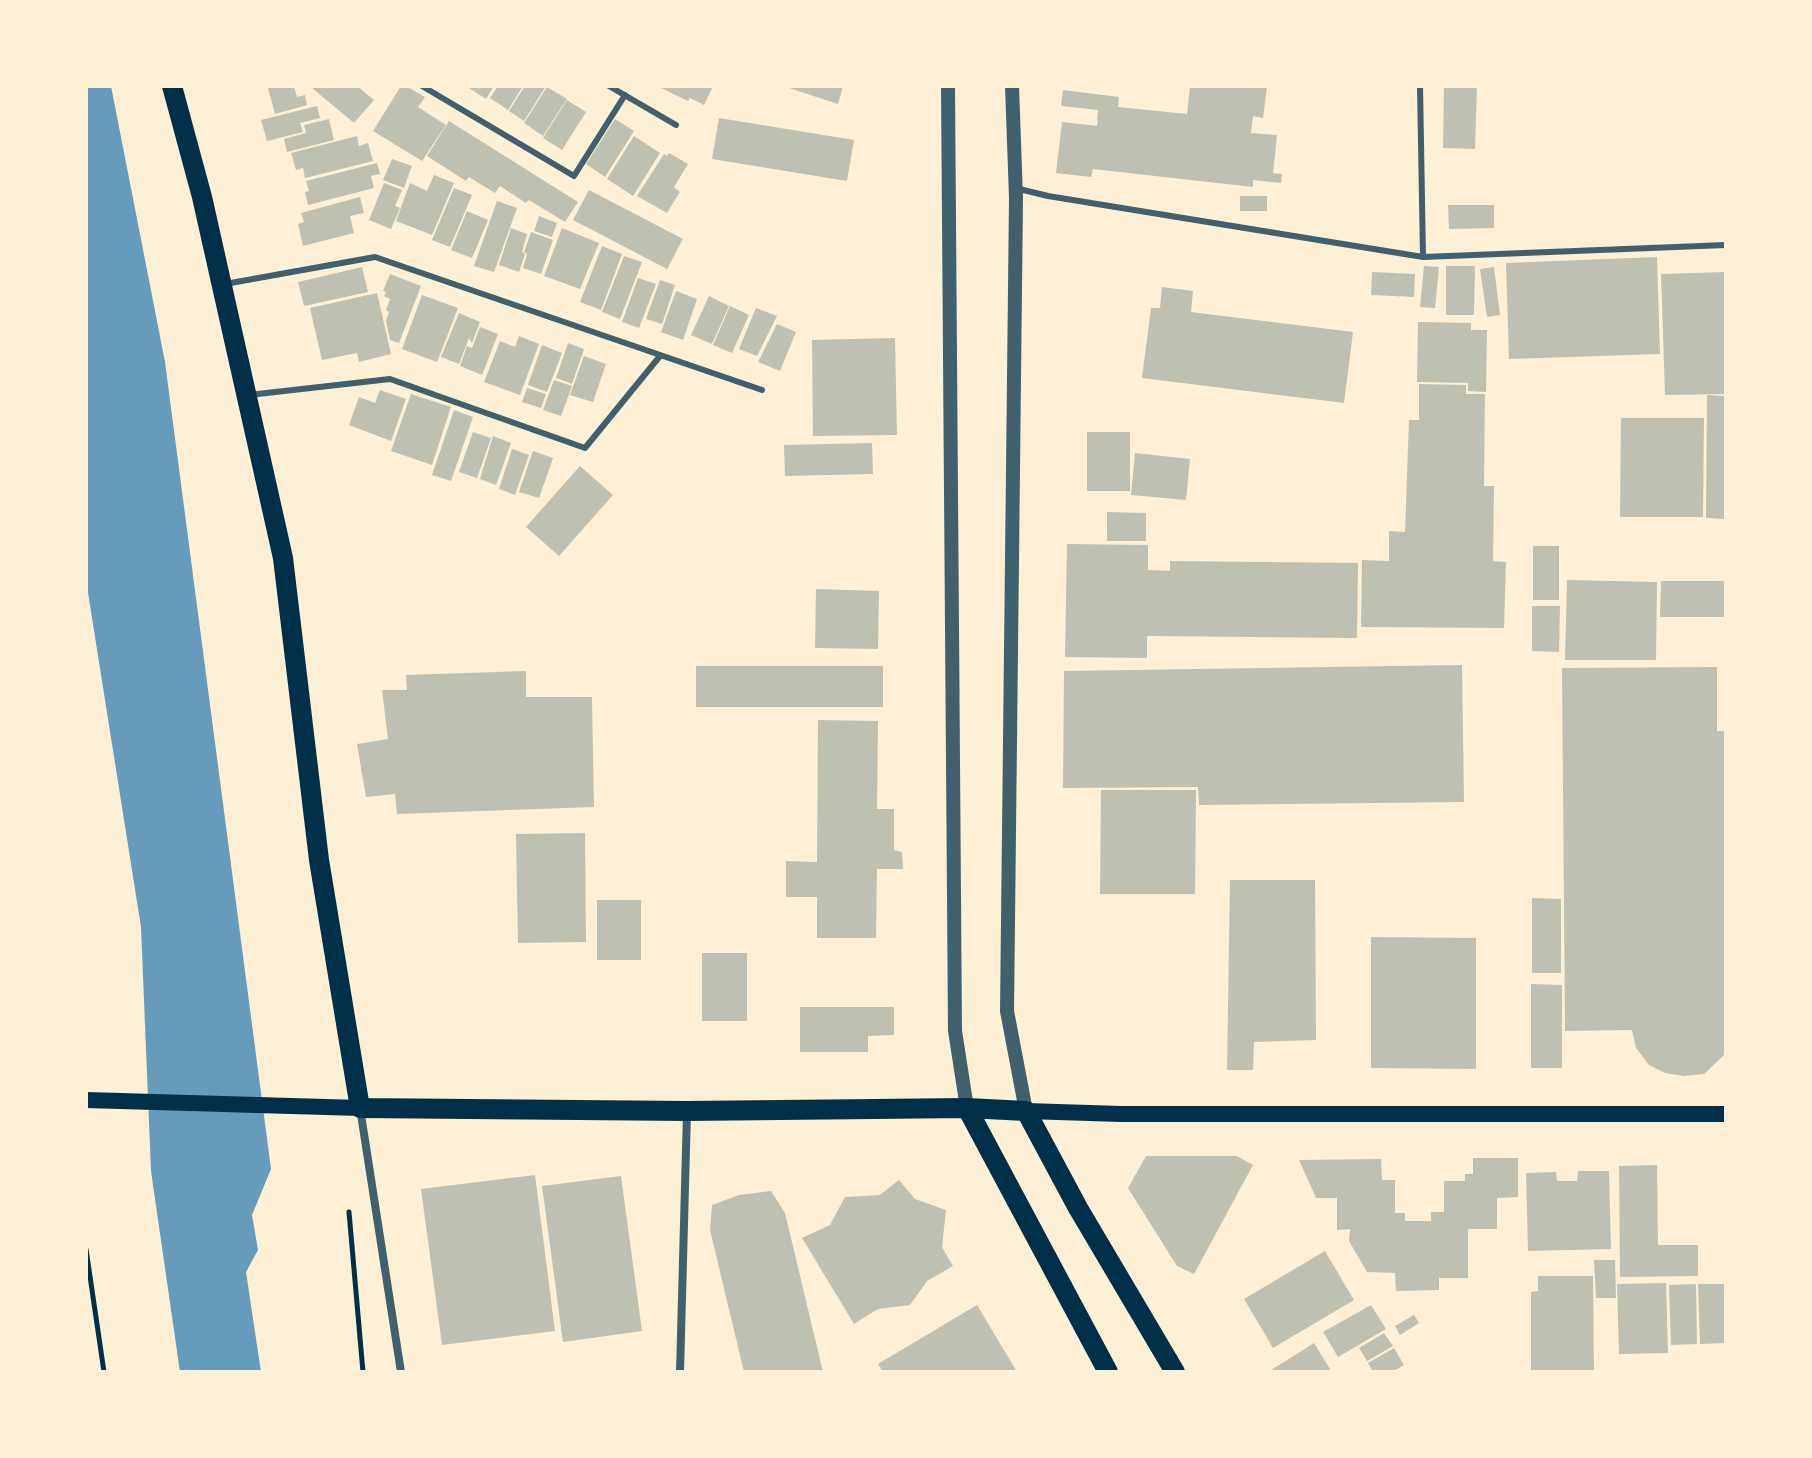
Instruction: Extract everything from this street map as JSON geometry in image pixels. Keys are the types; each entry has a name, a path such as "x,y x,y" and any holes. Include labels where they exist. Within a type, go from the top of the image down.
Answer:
{"main road":[{"path":"172,86 222,284 283,558 319,860 360,1108"},
{"path":"88,1100 360,1108 687,1111 967,1108 1121,1114 1726,1114"},
{"path":"967,1108 1108,1372"},
{"path":"1026,1111 1078,1208 1175,1372"}],"street":[{"path":"948,86 955,1031 967,1108"},
{"path":"1012,86 1015,188 1007,1011 1026,1111"},
{"path":"360,1108 401,1372"},
{"path":"680,1372 687,1111"}],"lane":[{"path":"422,86 574,176 625,95"},
{"path":"609,86 676,125"},
{"path":"1420,86 1423,257"},
{"path":"1015,188 1423,257 1726,245"},
{"path":"222,284 375,257 762,390"},
{"path":"246,395 390,379 585,448 660,356"}],"path":[{"path":"363,1372 349,1211 375,1201"},
{"path":"86,1249 104,1372"}],"water":[{"path":"86,86 111,86 165,362 271,1169 252,1215 258,1250 246,1272 261,1372 180,1372 151,1171 141,927 86,580"}],"building":[{"path":"294,86 297,97 305,95 307,105 275,114 268,88"},
{"path":"313,86 357,86 374,100 354,123"},
{"path":"401,86 425,97 418,107 446,125 422,161 373,131"},
{"path":"466,86 494,86 486,99"},
{"path":"498,86 523,86 508,110 490,98"},
{"path":"525,86 546,86 524,121 509,111"},
{"path":"657,86 713,86 704,105"},
{"path":"783,86 843,86 838,104"},
{"path":"1190,86 1267,86 1263,118 1253,116 1251,133 1277,135 1273,173 1282,174 1281,183 1253,180 1253,187 1093,169 1091,177 1056,173 1062,122 1097,126 1098,110 1061,106 1063,90 1119,97 1118,107 1187,114"},
{"path":"1444,86 1477,86 1475,149 1443,148"},
{"path":"547,87 567,99 543,136 524,123"},
{"path":"567,100 586,112 562,150 543,138"},
{"path":"317,106 320,118 300,123 303,132 267,141 261,120"},
{"path":"719,118 854,140 847,181 712,159"},
{"path":"329,119 334,140 287,152 284,139 306,133 304,125"},
{"path":"615,119 634,131 605,177 586,164"},
{"path":"449,121 578,202 565,222 500,186 495,193 469,177 466,181 427,156"},
{"path":"357,136 359,146 368,143 373,161 305,178 303,168 296,170 291,153"},
{"path":"634,136 660,153 633,196 607,179"},
{"path":"669,153 688,164 674,187 680,192 667,213 637,196 664,154 667,156"},
{"path":"392,159 412,166 404,188 383,180"},
{"path":"377,163 380,174 371,176 374,188 308,205 306,181"},
{"path":"434,175 454,183 432,235 396,221 410,183 427,191"},
{"path":"384,183 402,190 395,206 400,208 391,229 369,220"},
{"path":"454,188 472,195 450,247 432,240"},
{"path":"589,190 683,239 667,269 573,220"},
{"path":"1240,196 1267,196 1267,211 1240,211"},
{"path":"360,197 364,213 350,216 354,233 303,246 298,224 304,222 301,213"},
{"path":"497,201 517,208 494,272 474,266"},
{"path":"1448,205 1494,205 1494,228 1449,229"},
{"path":"467,211 488,220 472,258 451,250"},
{"path":"539,216 557,223 552,237 534,231"},
{"path":"511,228 527,234 519,272 499,265"},
{"path":"562,228 599,243 580,289 544,276"},
{"path":"531,232 553,240 541,274 523,268 527,254 524,252"},
{"path":"602,246 622,254 601,310 580,302"},
{"path":"624,256 642,262 620,319 602,312"},
{"path":"1657,257 1660,354 1509,359 1506,263"},
{"path":"1424,266 1439,267 1435,308 1420,307"},
{"path":"1446,266 1475,266 1474,315 1446,315"},
{"path":"362,267 368,292 304,306 298,282"},
{"path":"1494,267 1500,315 1487,317 1480,269"},
{"path":"1372,272 1415,274 1414,297 1371,295"},
{"path":"1726,272 1726,394 1665,395 1661,274"},
{"path":"390,274 421,286 399,343 390,340 386,321 390,299 384,296 386,292 383,291"},
{"path":"638,278 656,284 639,328 622,322"},
{"path":"660,280 675,285 662,324 646,319"},
{"path":"1162,287 1193,291 1191,312 1353,332 1344,403 1142,378 1151,308 1160,308"},
{"path":"676,291 697,299 683,340 661,332"},
{"path":"377,293 391,354 359,362 357,353 322,360 310,308"},
{"path":"422,295 458,308 437,362 402,349"},
{"path":"709,296 729,306 712,344 691,335"},
{"path":"730,306 749,315 732,353 713,345"},
{"path":"756,308 777,316 757,356 739,349"},
{"path":"459,313 480,322 472,343 469,338 459,364 441,357"},
{"path":"1418,322 1471,323 1471,330 1487,330 1486,392 1468,391 1468,383 1417,382"},
{"path":"777,324 796,332 780,371 758,362"},
{"path":"480,327 498,334 482,375 460,366 467,346 472,348"},
{"path":"519,336 539,344 520,395 484,382 500,341 515,347"},
{"path":"895,338 897,435 813,436 812,340"},
{"path":"568,343 584,349 572,384 556,378"},
{"path":"542,345 562,353 547,392 528,385"},
{"path":"584,356 606,364 593,402 570,395"},
{"path":"554,380 572,386 561,416 543,410"},
{"path":"1419,384 1466,385 1466,394 1485,394 1484,486 1494,486 1493,561 1506,562 1504,628 1361,627 1362,560 1389,561 1389,531 1405,532 1409,420 1419,420"},
{"path":"527,388 546,394 541,408 522,402"},
{"path":"380,390 406,399 391,441 349,425 359,397 375,403"},
{"path":"411,394 451,407 432,465 391,451"},
{"path":"1707,395 1726,396 1726,519 1706,518"},
{"path":"454,410 473,417 451,481 432,475"},
{"path":"1621,418 1704,418 1703,517 1620,517"},
{"path":"473,432 491,438 477,478 459,472"},
{"path":"1087,432 1130,432 1130,491 1087,491"},
{"path":"493,436 511,443 496,485 480,479"},
{"path":"872,443 873,474 785,476 784,445"},
{"path":"512,449 529,455 515,495 499,489"},
{"path":"533,451 553,458 539,498 519,492"},
{"path":"1135,453 1190,459 1186,500 1131,495"},
{"path":"580,466 613,495 559,556 526,527"},
{"path":"1107,512 1146,513 1146,541 1107,541"},
{"path":"1067,544 1148,545 1148,570 1170,571 1170,561 1358,563 1357,638 1147,636 1147,658 1065,657"},
{"path":"1533,546 1559,546 1559,600 1533,600"},
{"path":"1567,580 1657,582 1656,660 1565,660"},
{"path":"1661,581 1726,581 1726,617 1660,617"},
{"path":"816,589 879,591 878,649 815,648"},
{"path":"1532,606 1560,606 1559,652 1532,651"},
{"path":"1462,665 1464,802 1199,805 1198,787 1063,788 1064,671"},
{"path":"696,666 883,666 883,707 696,707"},
{"path":"1717,667 1717,731 1726,731 1726,1053 1704,1074 1684,1076 1665,1073 1649,1065 1636,1048 1632,1030 1565,1031 1562,668"},
{"path":"526,671 526,697 592,697 594,807 397,814 395,794 366,797 357,744 388,739 382,690 407,690 406,675"},
{"path":"818,720 878,721 877,809 894,809 894,850 902,852 903,869 877,869 876,938 817,938 817,897 786,897 786,861 817,862"},
{"path":"1101,790 1196,790 1195,894 1100,894"},
{"path":"585,833 586,942 518,943 516,834"},
{"path":"1230,880 1315,880 1316,1040 1254,1042 1253,1070 1227,1070"},
{"path":"1532,898 1561,899 1561,973 1532,973"},
{"path":"597,900 641,900 641,960 597,960"},
{"path":"1371,937 1476,938 1476,1069 1371,1068"},
{"path":"702,953 747,953 747,1021 702,1021"},
{"path":"1531,984 1562,985 1562,1068 1531,1068"},
{"path":"800,1007 894,1007 894,1035 868,1036 868,1052 800,1052"},
{"path":"1146,1156 1237,1156 1253,1165 1194,1274 1177,1266 1128,1188"},
{"path":"1473,1158 1518,1158 1518,1197 1497,1198 1497,1229 1468,1229 1468,1278 1439,1278 1439,1290 1396,1291 1395,1273 1367,1272 1349,1241 1350,1229 1337,1230 1337,1198 1316,1198 1299,1160 1381,1159 1382,1180 1395,1180 1395,1213 1405,1213 1405,1221 1431,1221 1431,1212 1444,1212 1444,1181 1465,1181 1465,1174 1473,1174"},
{"path":"1657,1165 1658,1245 1698,1245 1698,1276 1620,1277 1619,1166"},
{"path":"1578,1171 1609,1171 1611,1249 1528,1251 1526,1173 1556,1172 1557,1181 1577,1181"},
{"path":"535,1175 555,1331 442,1345 421,1189"},
{"path":"621,1176 642,1331 563,1342 542,1186"},
{"path":"899,1180 915,1199 946,1210 942,1247 953,1266 927,1281 910,1305 878,1309 854,1324 802,1238 830,1225 845,1197 880,1195"},
{"path":"771,1191 785,1213 823,1372 744,1372 710,1230 712,1205 739,1195"},
{"path":"1325,1251 1354,1300 1273,1348 1244,1299"},
{"path":"1594,1260 1615,1260 1616,1298 1596,1298"},
{"path":"1538,1276 1593,1276 1594,1372 1531,1372 1531,1292 1538,1291"},
{"path":"1666,1283 1668,1353 1619,1354 1617,1284"},
{"path":"1696,1284 1697,1344 1671,1345 1669,1285"},
{"path":"1698,1284 1724,1284 1726,1343 1700,1344"},
{"path":"977,1305 1017,1372 883,1372 878,1364"},
{"path":"1371,1305 1386,1329 1338,1357 1323,1332"},
{"path":"1414,1315 1419,1323 1400,1335 1395,1326"},
{"path":"1384,1333 1393,1346 1367,1361 1359,1348"},
{"path":"1314,1343 1330,1369 1326,1372 1268,1372"},
{"path":"1394,1348 1404,1365 1392,1372 1373,1372 1368,1363"}]}
